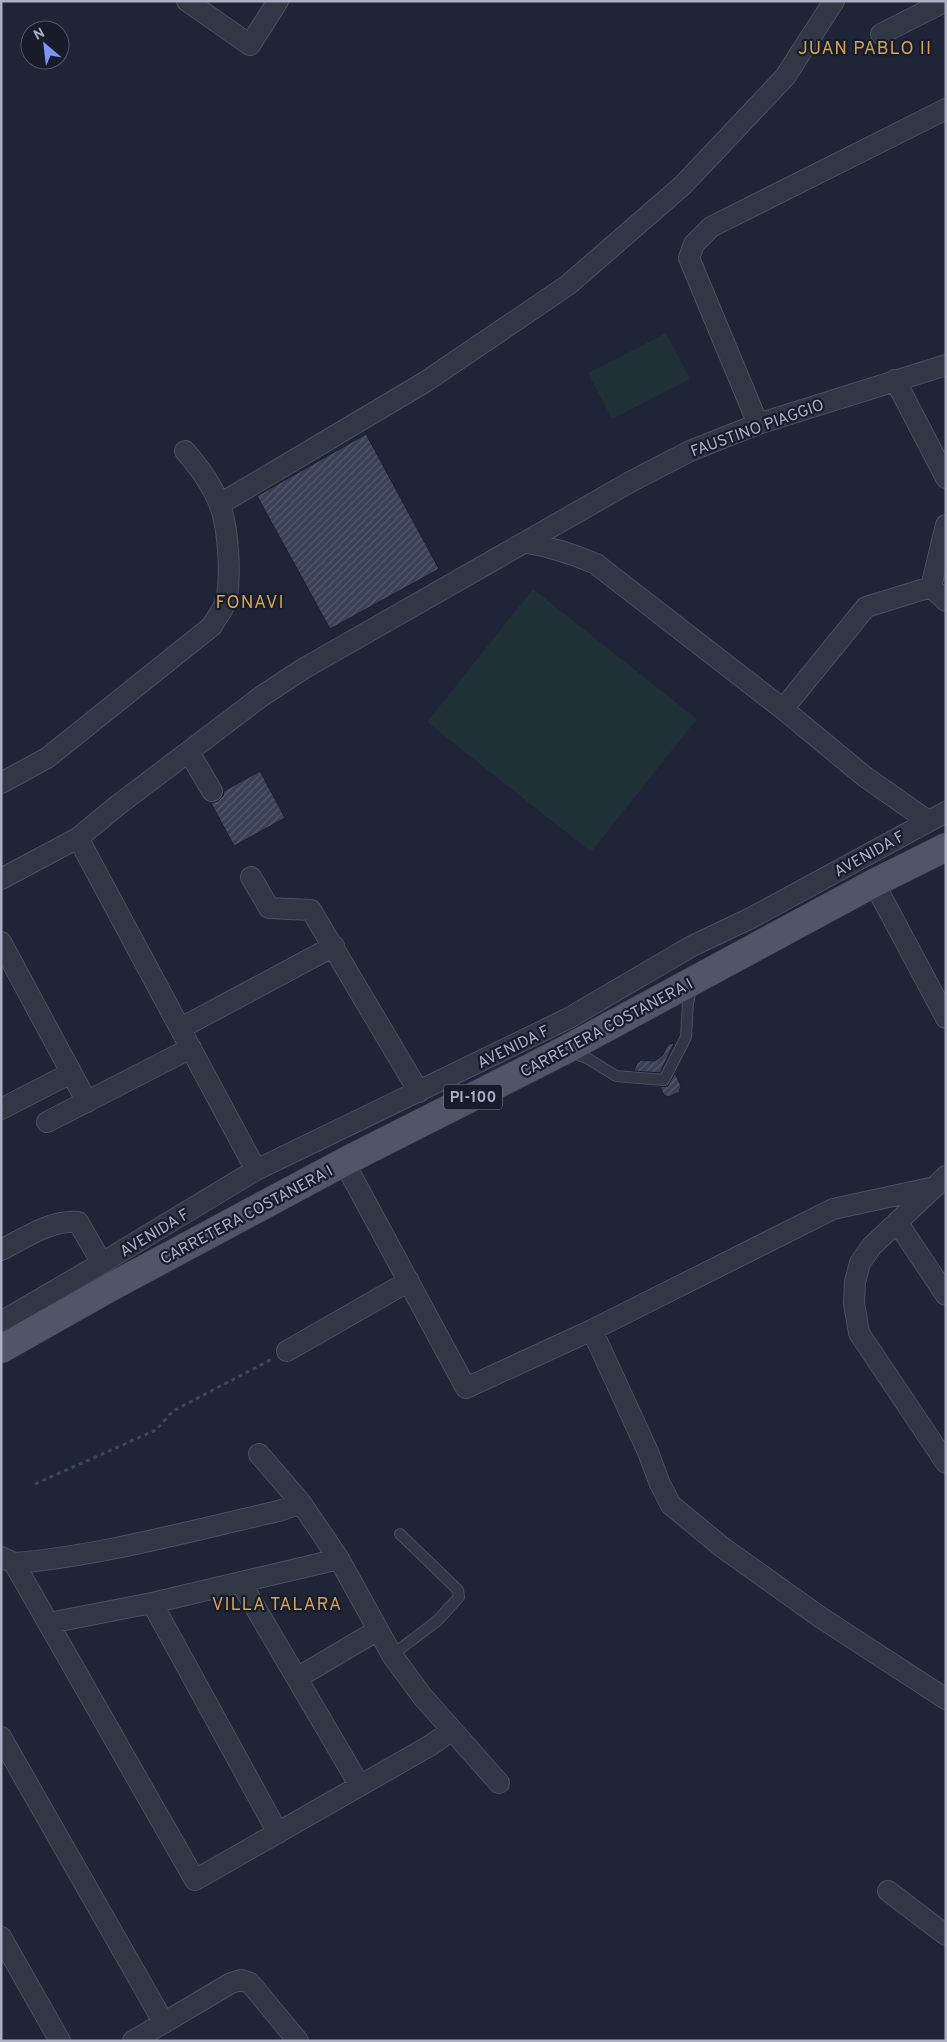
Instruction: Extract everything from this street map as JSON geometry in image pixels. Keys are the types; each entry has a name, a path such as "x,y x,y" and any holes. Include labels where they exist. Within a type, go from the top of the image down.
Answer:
{"main road":[{"name":"CARRETERA COSTANERA I","path":"1,1349 117,1283 344,1162 564,1050 874,883 946,847"}],"street":[{"path":"187,1 250,45 278,1"},
{"path":"220,504 426,382 568,285 684,185 704,164 785,77 834,1"},
{"path":"881,34 946,1"},
{"path":"758,424 689,258 694,244 710,227 946,109"},
{"name":"FAUSTINO PIAGGIO","path":"1,879 78,838 118,805 262,696 303,669 527,543 632,481 690,451 758,424 946,365"},
{"path":"895,380 946,478"},
{"path":"1,783 47,758 212,626 224,604 228,574 228,541 220,504 202,471 185,451"},
{"path":"783,709 866,607 938,594 946,525"},
{"path":"527,543 574,554 596,564 783,709 864,776 928,821"},
{"path":"189,752 212,791"},
{"name":"AVENIDA F","path":"1,1322 102,1264 256,1170 569,1018 692,946 751,918 946,812"},
{"path":"78,838 256,1170"},
{"path":"252,877 269,908 311,910 419,1092"},
{"path":"874,883 939,992 946,1018"},
{"path":"1,942 87,1102"},
{"path":"180,1028 334,946"},
{"path":"47,1122 192,1048"},
{"path":"1,1109 71,1073"},
{"path":"344,1162 466,1388 592,1330 834,1209 940,1182"},
{"path":"940,1182 872,1246 860,1263 855,1282 854,1303 859,1333 946,1463"},
{"path":"1,1250 48,1226 64,1221 78,1222 102,1264"},
{"path":"897,1222 946,1295"},
{"path":"287,1351 408,1281"},
{"path":"592,1330 671,1505 722,1547 820,1617 946,1699"},
{"path":"259,1454 301,1503 339,1559 392,1655 422,1696 499,1783"},
{"path":"7,1560 37,1561 142,1542 279,1511 301,1503"},
{"path":"49,1623 152,1603 339,1559"},
{"path":"7,1560 49,1623 195,1880 431,1745 452,1730"},
{"path":"241,1583 360,1786"},
{"path":"152,1603 278,1833"},
{"path":"297,1678 378,1630"},
{"path":"1,1738 164,2023"},
{"path":"888,1891 946,1935"},
{"path":"1,1937 60,2041"},
{"path":"133,2041 231,1983 241,1980 250,1983 298,2041"}],"lane":[{"path":"564,1050 587,1058 616,1076 664,1080 686,1037 688,1003 692,981"},
{"path":"392,1655 437,1621 459,1597 458,1590 400,1534"}],"path":[{"path":"35,1484 156,1430 173,1411 287,1351"}],"shaded area":[{"path":"666,333 690,379 612,419 588,373"},
{"path":"533,589 697,719 591,852 427,722"}],"building":[{"path":"366,434 439,569 330,629 257,496"},
{"path":"260,771 285,818 234,846 211,803 218,801 223,796 224,791"},
{"path":"674,1043 660,1073 634,1071 637,1063 641,1060 655,1061 663,1055 668,1044"},
{"path":"675,1073 681,1086 679,1092 669,1097 664,1095 660,1087 668,1086"}],"district":[{"name":"JUAN PABLO II","path":"865,48"},
{"name":"FONAVI","path":"250,602"},
{"name":"VILLA TALARA","path":"277,1604"}]}
